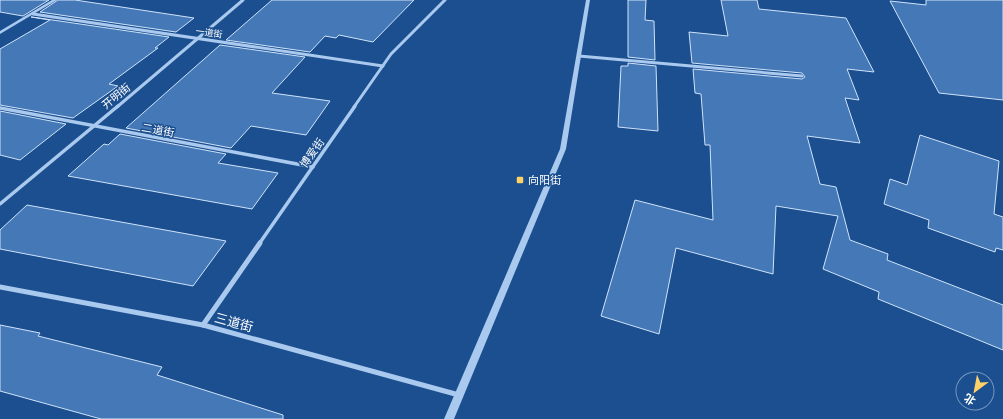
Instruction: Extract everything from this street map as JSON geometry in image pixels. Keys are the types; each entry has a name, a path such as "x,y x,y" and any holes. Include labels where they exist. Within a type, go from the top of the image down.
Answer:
{"street":[{"path":"0,33 55,0"},
{"name":"开明街","path":"0,204 199,39 243,0"},
{"name":"博爱街","path":"203,325 391,54 446,0"},
{"path":"449,419 563,149 588,0"},
{"name":"一道街","path":"33,14 383,66"},
{"path":"579,56 802,76"},
{"name":"二道街","path":"0,108 93,127 312,167"},
{"name":"三道街","path":"0,287 203,325 459,395"}],"building":[{"path":"0,0 49,0 23,16 0,12"},
{"path":"58,0 75,0 194,18 176,32 40,12"},
{"path":"272,0 414,0 373,42 339,35 336,38 325,36 310,52 226,40"},
{"path":"628,0 646,0 645,20 654,21 655,60 628,57"},
{"path":"721,0 757,0 759,9 846,18 874,72 847,69 859,100 845,98 860,143 807,136 820,184 836,187 850,240 888,254 887,260 1003,305 1003,350 878,299 879,292 823,269 838,216 776,206 773,274 676,248 659,334 601,316 635,200 713,220 710,145 705,145 701,94 695,93 693,69 802,79 805,77 802,73 692,63 689,32 728,36"},
{"path":"926,0 1003,0 1003,100 939,93 890,1 926,5"},
{"path":"31,17 169,37 155,48 158,48 109,84 118,86 73,118 0,105 0,49 50,20"},
{"path":"220,45 305,57 272,93 330,101 306,135 251,126 231,148 126,128"},
{"path":"628,63 656,66 658,131 618,127 621,66 628,66"},
{"path":"0,111 66,124 20,160 0,155"},
{"path":"120,134 226,154 218,163 278,173 252,209 68,176 104,144 108,145"},
{"path":"920,135 999,161 994,214 1003,217 1003,250 996,248 995,252 928,228 929,220 884,204 890,179 907,185"},
{"path":"27,205 226,241 193,286 0,249 0,230"},
{"path":"0,325 40,333 38,336 162,367 157,375 283,415 283,419 101,419 0,391"}],"place":[{"name":"向阳街","path":"520,180"}]}
